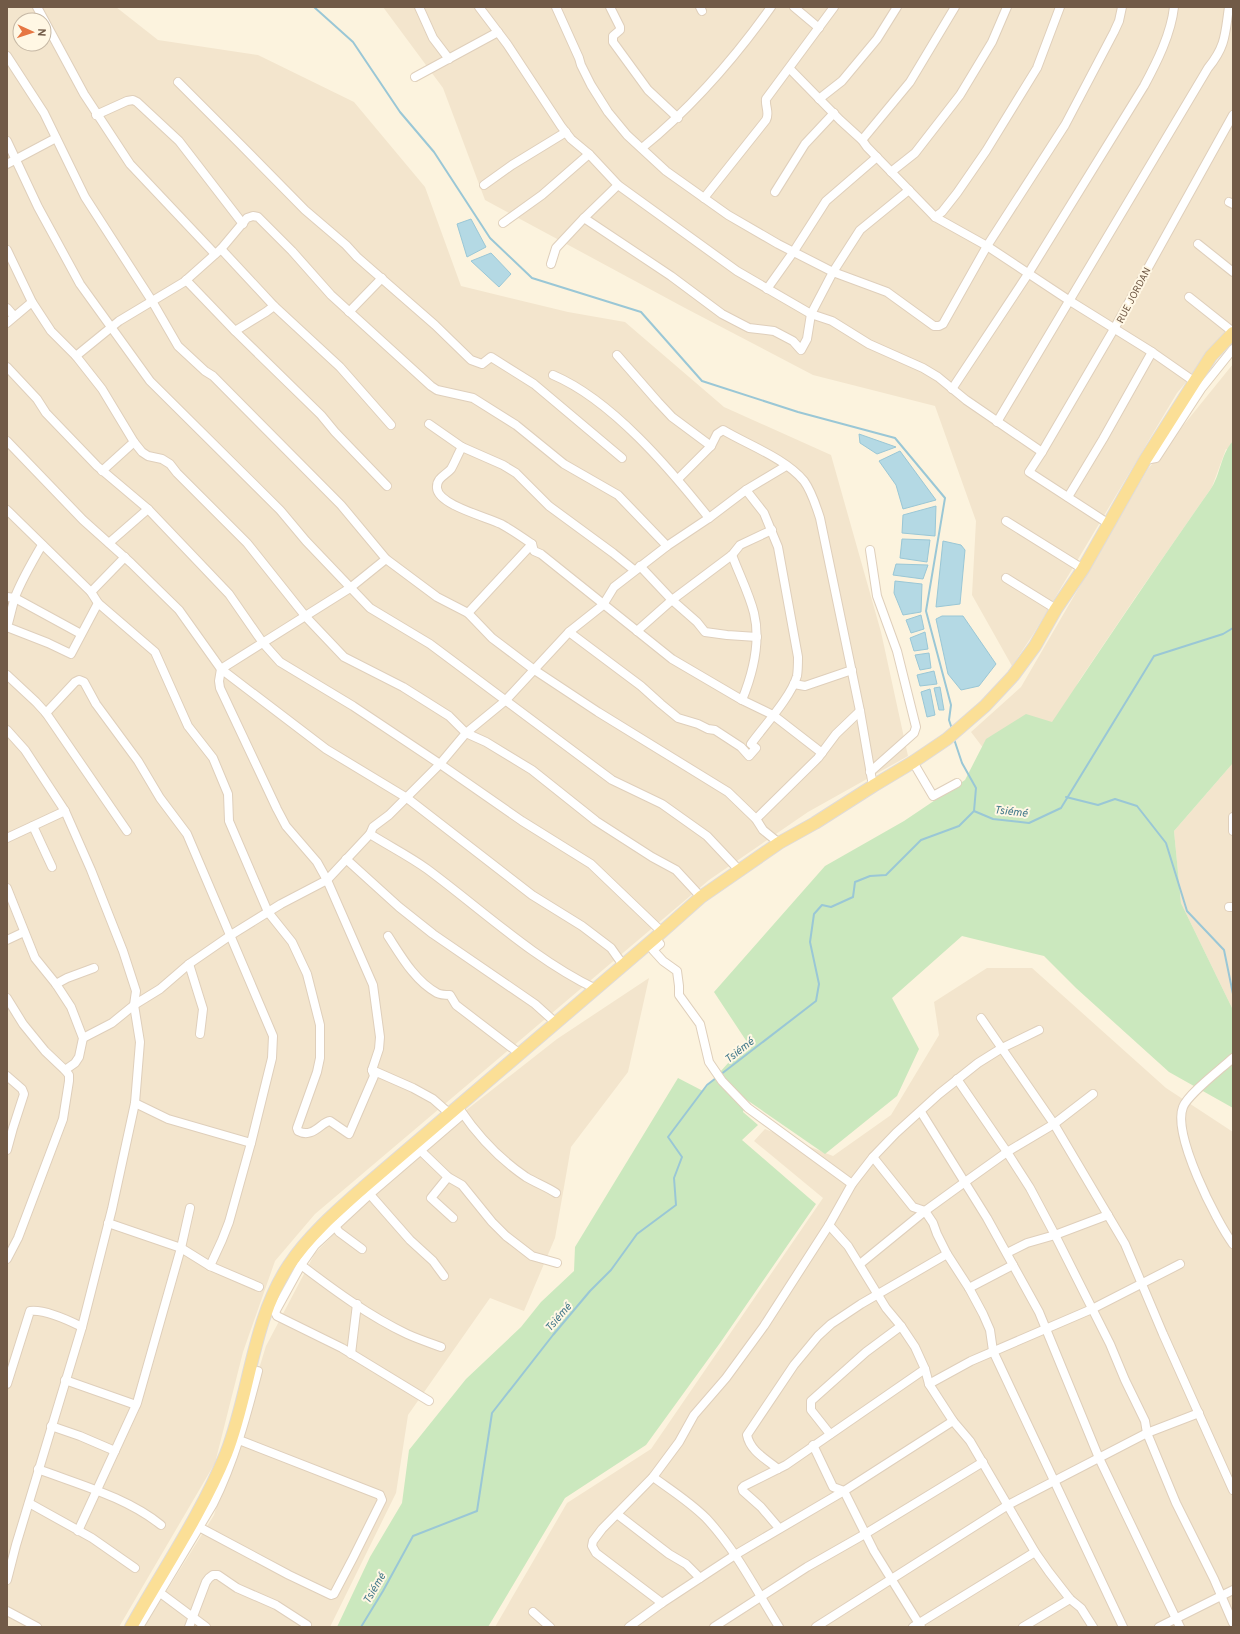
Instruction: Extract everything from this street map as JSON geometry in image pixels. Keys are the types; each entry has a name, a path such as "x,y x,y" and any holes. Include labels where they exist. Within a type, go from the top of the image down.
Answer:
{"main road":[{"path":"131,1627 156,1590 210,1489 226,1453 238,1416 262,1326 273,1294 292,1260 304,1245 457,1112 520,1054 701,897 779,843 815,823 913,762 960,729 985,706 1013,676 1035,646 1056,609 1083,569 1145,460 1211,356 1233,332"}],"street":[{"path":"37,7 96,115 130,164 274,306 340,366 391,425"},
{"path":"419,7 433,38 449,59"},
{"path":"479,7 498,32 543,101 571,139 589,154 618,185 704,248 767,289 811,314 832,321 869,344 923,368 938,377 997,422 1042,452"},
{"path":"556,7 581,65 591,85 608,112 627,135 666,171 728,215 794,252 834,272 887,292 934,326 943,324 987,246 1065,125 1114,32 1119,21 1122,7"},
{"path":"610,7 620,27 620,30 613,36 613,42 648,90 678,118"},
{"path":"642,148 678,118 712,81 758,26 771,7"},
{"path":"794,7 819,28"},
{"path":"704,198 766,120 768,115 765,105 766,99 790,69 834,7"},
{"path":"819,99 842,82 877,40 897,7"},
{"path":"862,140 910,82 955,7"},
{"path":"891,172 916,153 960,95 992,42 1007,7"},
{"path":"935,217 942,212 957,193 986,151 1037,68 1060,7"},
{"path":"952,389 1028,274 1144,86 1166,37 1173,17 1174,7"},
{"path":"997,422 1208,68 1220,52 1223,46 1229,7"},
{"path":"415,77 498,32"},
{"path":"7,56 44,113 85,197 152,301 178,346 205,372 213,376 341,505 386,559 437,597 468,613 492,638 533,669 598,712 728,792 756,819 763,830 779,843"},
{"path":"790,69 862,140 935,217 987,246 1070,301 1152,352 1195,382"},
{"path":"178,82 305,210 435,325 471,360 482,364 491,357 534,384 622,458"},
{"path":"96,115 127,101 133,100 137,102 179,142 243,224"},
{"path":"775,192 805,144 834,113"},
{"name":"RUE JORDAN","path":"1068,497 1029,472 1114,329 1233,115"},
{"path":"484,185 512,165 566,132"},
{"path":"7,164 56,138"},
{"path":"7,141 38,208 80,284 150,381 280,510 350,588 370,608 430,644 612,780 662,804 707,836 739,870"},
{"path":"503,223 542,195 589,154"},
{"path":"767,289 794,252 826,201 877,157"},
{"path":"551,264 556,248 618,185"},
{"path":"584,218 671,276 722,314 749,328 774,331 793,341 801,350 807,339 811,314 834,272 860,230 909,190"},
{"path":"76,356 111,327 186,280 218,252 247,218 253,216 258,217 292,250 331,295 431,386 437,390 468,396 479,401 516,426 564,464 618,496 667,546"},
{"path":"1198,244 1233,272"},
{"path":"7,250 32,302 51,331 76,356 102,389 134,442 142,452 148,456 162,459 170,464 177,473 247,543 306,617 344,657 402,687 449,716 466,732 486,742 532,770 596,821 652,857 676,870 701,897"},
{"path":"349,312 382,278"},
{"path":"186,280 235,331 321,415 335,432 387,486"},
{"path":"1189,297 1233,332"},
{"path":"7,323 32,302"},
{"path":"235,331 274,306"},
{"path":"7,308 14,316"},
{"path":"1145,460 1156,458 1201,389 1233,349"},
{"path":"1109,524 1068,497 1103,440 1152,352"},
{"path":"617,356 672,417 711,446"},
{"path":"7,367 37,399 46,413 102,471 148,510 229,594 263,644 280,662 353,706 522,821 592,864 659,935 660,944 653,950 662,961 677,971 679,995 700,1024 709,1062 722,1081 748,1108 852,1184"},
{"path":"553,375 568,381 612,412 661,460 709,518"},
{"path":"429,424 462,447 503,465 516,473 549,506 613,553 637,568 698,622 705,632 757,637"},
{"path":"678,479 711,446 717,434 723,430 767,453 799,475 805,482 817,507 852,670 873,786"},
{"path":"7,441 84,520 179,610 221,669 326,749 407,798 532,895 582,926 611,948 623,965"},
{"path":"102,471 134,442"},
{"path":"462,447 450,470 438,481 436,488 438,493 458,508 480,514 501,524 532,544 534,551 542,554 603,605 672,659 742,700 773,715 822,752"},
{"path":"82,1038 112,1023 134,1005 160,990 189,964 231,935 268,912 327,880 370,834 373,826 389,815 407,798 440,764 466,732 505,701 533,669 569,632 603,605 614,587 637,568 709,518 746,490 786,466"},
{"path":"569,632 641,686 678,718 714,730 741,747 749,756 756,748 751,744 794,684 797,676 798,658 778,547 764,513 746,490"},
{"path":"7,510 91,592 98,603 155,652 188,726 213,758 228,794 229,822 268,912 292,942 307,974 320,1025 320,1058 317,1072 297,1128 298,1131 301,1133 312,1132 320,1128 325,1122 330,1121 349,1134 374,1076 372,1070 379,1050 380,1037 373,985 327,880 317,862 286,826 277,809 220,688 221,669"},
{"path":"109,543 148,510"},
{"path":"1006,521 1083,569"},
{"path":"637,631 672,600 732,555 740,546 772,530"},
{"path":"468,613 532,544"},
{"path":"42,545 11,598 7,627 48,643 70,654 98,603"},
{"path":"870,550 875,591 897,651 916,730 870,772"},
{"path":"732,555 754,613 757,637 757,644 748,686 742,700"},
{"path":"91,592 125,558"},
{"path":"221,669 350,588 386,559"},
{"path":"1006,578 1056,609"},
{"path":"11,598 81,634"},
{"path":"794,684 805,686 852,670"},
{"path":"7,675 46,713 127,831"},
{"path":"46,713 74,682 79,680 84,682 96,704 138,761 160,798 187,834 273,1036 272,1058 251,1143 229,1222 210,1266"},
{"path":"756,819 822,752 843,726 860,711"},
{"path":"7,730 25,750 65,811 91,870 123,951 136,991 134,1005 140,1042 134,1103 108,1223 82,1327 38,1469 7,1580"},
{"path":"913,762 934,796 957,783"},
{"path":"7,838 65,811"},
{"path":"1233,816 1233,831"},
{"path":"33,826 52,867"},
{"path":"370,834 417,863 527,946 579,981 596,989"},
{"path":"346,859 399,907 433,934 535,1004 556,1023"},
{"path":"7,888 35,958 56,984 71,1007 82,1038 79,1057 75,1063 65,1070"},
{"path":"7,940 24,932"},
{"path":"388,936 404,963 418,977 438,994 450,995 456,1005 520,1054"},
{"path":"189,964 202,1010 200,1034"},
{"path":"56,984 67,978 94,968"},
{"path":"7,998 23,1024 45,1050 65,1070 68,1075 69,1082 63,1119 18,1238 7,1259"},
{"path":"981,1018 1054,1124 1125,1244 1233,1490"},
{"path":"662,1603 594,1549 592,1546 593,1541 653,1476 679,1442 694,1415 726,1378 764,1326 829,1225 852,1184 873,1157 896,1133 957,1079 978,1063 1002,1048 1039,1030"},
{"path":"1233,1058 1187,1100 1181,1112 1181,1122 1189,1154 1204,1194 1224,1232 1233,1244"},
{"path":"372,1070 414,1088 457,1112 516,1169 527,1177 556,1193"},
{"path":"7,1076 22,1089 24,1094 7,1146"},
{"path":"957,1079 1008,1152 1030,1188 1055,1235 1110,1344 1125,1380 1145,1421 1147,1433 1176,1503 1233,1623"},
{"path":"860,1264 925,1211 1008,1152 1054,1124 1093,1094"},
{"path":"134,1103 168,1119 228,1135 251,1143"},
{"path":"444,1276 433,1261 410,1240 367,1191 421,1151 457,1112"},
{"path":"921,1112 1007,1253 1039,1312 1099,1458 1180,1627"},
{"path":"421,1151 448,1177 462,1185 492,1222 506,1236 532,1256 557,1263"},
{"path":"873,1157 912,1207 925,1211 933,1223 947,1254 969,1288 990,1330 993,1351 1123,1627"},
{"path":"448,1177 431,1198 453,1218"},
{"path":"78,1531 136,1405 181,1248 190,1208"},
{"path":"1007,1253 1027,1243 1055,1235 1108,1215"},
{"path":"362,1249 339,1232 332,1222 301,1265 275,1314 351,1354 428,1401"},
{"path":"108,1223 181,1248 210,1266 259,1287"},
{"path":"829,1225 848,1246 886,1308 901,1326 915,1347 925,1369 929,1384 953,1421 970,1441 1035,1552 1070,1599 1081,1608 1092,1627"},
{"path":"778,1469 753,1449 748,1442 747,1435 794,1365 818,1336 831,1324 878,1294 947,1254"},
{"path":"929,1384 971,1361 1092,1309 1180,1264"},
{"path":"301,1265 338,1293 407,1334 441,1347"},
{"path":"969,1288 1013,1265"},
{"path":"351,1354 357,1304"},
{"path":"7,1384 30,1311 37,1310 44,1312 71,1321 82,1327"},
{"path":"830,1434 811,1410 811,1401 866,1352 901,1326"},
{"path":"779,1528 761,1506 743,1491 742,1488 778,1469 925,1369"},
{"path":"140,1627 156,1590 199,1527 224,1483 239,1440 258,1371"},
{"path":"65,1380 136,1405"},
{"path":"816,1627 1008,1505 1147,1433 1199,1413"},
{"path":"629,1627 734,1555 844,1491 953,1421"},
{"path":"51,1426 80,1436 115,1451"},
{"path":"199,1527 289,1575 331,1595 334,1594 382,1500 380,1495 239,1440"},
{"path":"813,1445 833,1487 844,1491 865,1534 917,1626 1035,1552"},
{"path":"714,1627 807,1567 865,1534 983,1462"},
{"path":"38,1469 116,1498 152,1518 161,1525"},
{"path":"653,1476 686,1500 706,1518 734,1555 779,1627"},
{"path":"29,1503 78,1531 135,1568"},
{"path":"617,1514 669,1554 686,1564 700,1578"},
{"path":"189,1627 209,1578 218,1575 237,1588 276,1605 308,1625"},
{"path":"156,1590 206,1627"},
{"path":"1159,1627 1233,1590"},
{"path":"1023,1627 1070,1599"},
{"path":"7,1611 37,1627"},
{"path":"533,1612 550,1627"}],"shaded area":[{"path":"7,7 116,7 158,40 258,55 354,102 425,187 461,286 568,312 625,322 724,407 831,455 881,632 908,756 808,812 709,880 315,1214 275,1261 243,1352 215,1463 119,1627 7,1627"},
{"path":"383,7 1233,7 1233,326 1177,393 1034,633 1012,666 972,595 976,521 935,406 813,375 485,200 443,88"},
{"path":"1233,364 1233,452 1226,449 1212,487 1079,681 1019,795 971,732 1021,687 1148,469"},
{"path":"1233,763 1233,1010 1181,903 1174,831"},
{"path":"987,968 1032,968 1166,1088 1233,1132 1233,1627 495,1627 567,1503 651,1449 823,1198 754,1141 765,1129 833,1156 891,1115 939,1035 934,1002"},
{"path":"649,978 628,1072 571,1147 555,1238 524,1311 490,1298 408,1415 396,1493 330,1627 144,1627 214,1515 266,1346 315,1253 432,1137 557,1039"}],"green space":[{"path":"1233,441 1233,763 1174,831 1181,903 1233,1010 1233,1108 1169,1072 1076,988 1044,956 962,936 892,998 919,1049 897,1096 825,1154 747,1100 743,1112 758,1125 742,1140 816,1204 720,1343 646,1445 565,1498 488,1627 337,1627 370,1557 402,1503 409,1450 466,1379 521,1327 541,1302 574,1271 575,1247 678,1078 703,1091 747,1042 714,992 825,866 904,821 965,780 986,739 1026,714 1052,722 1214,484 1225,452"}],"water":[{"path":"471,219 486,247 467,257 457,224"},
{"path":"491,253 511,274 499,287 471,261"},
{"path":"859,434 896,447 877,454 860,443"},
{"path":"900,451 936,500 903,509 896,485 879,461"},
{"path":"936,506 935,536 902,533 903,515"},
{"path":"902,539 930,540 927,562 900,558"},
{"path":"943,541 961,545 965,550 960,604 936,607"},
{"path":"896,564 928,565 923,579 893,575"},
{"path":"895,581 922,584 921,612 903,615 894,593"},
{"path":"921,615 924,629 911,633 906,620"},
{"path":"942,616 963,616 996,664 979,686 961,690 948,674 936,619"},
{"path":"925,632 928,649 914,651 910,638"},
{"path":"929,653 931,668 920,670 915,655"},
{"path":"934,671 937,684 920,686 917,675"},
{"path":"940,687 944,710 939,710 934,688"},
{"path":"930,689 935,715 927,717 921,692"}],"waterway":[{"path":"314,7 353,42 400,112 434,152 490,238 532,278 641,312 702,381 798,412 895,438 945,498 926,611 951,705 949,720 952,729"},
{"name":"Tsiémé","path":"720,1075 816,1001 819,984 810,942 814,914 822,905 831,907 853,897 855,882 870,876 886,875 921,840 959,826 974,811 993,819 1029,823 1061,808 1154,656 1223,634 1233,628"},
{"path":"954,739 962,763 976,788 974,811"},
{"path":"1066,797 1098,805 1115,799 1137,806 1166,843 1187,911 1224,950 1233,994"},
{"name":"Tsiémé","path":"361,1627 383,1591 413,1536 477,1511 492,1413 553,1335 590,1291 611,1270 637,1234 676,1205 674,1178 682,1157 668,1137 707,1085 716,1078"}]}
